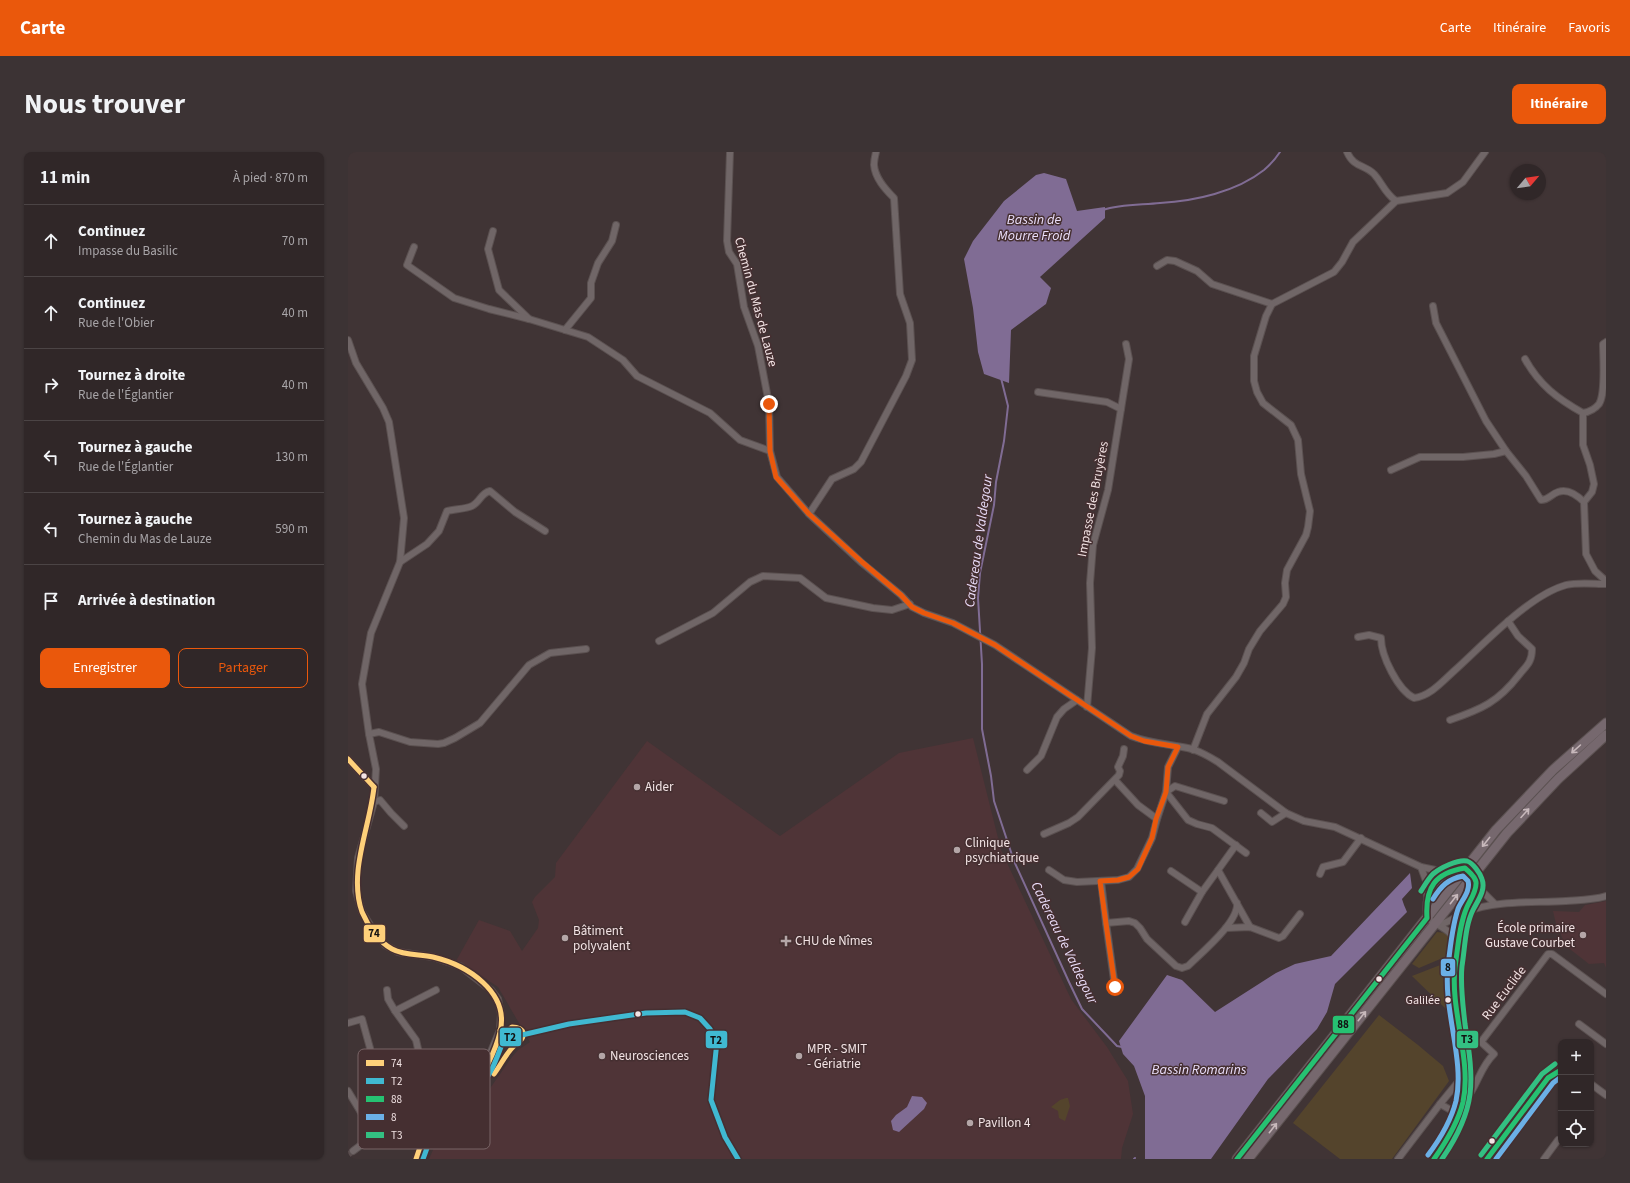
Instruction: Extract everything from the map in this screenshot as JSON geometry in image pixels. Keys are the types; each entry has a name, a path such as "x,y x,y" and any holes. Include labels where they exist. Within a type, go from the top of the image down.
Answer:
{"main road":[{"path":"1237,1159 1496,830 1529,794 1606,723"},
{"path":"1248,1159 1437,924 1507,832 1534,802 1606,735"}],"street":[{"name":"Chemin du Mas de Lauze","path":"730,152 727,241 729,252 737,264 744,307 758,346 769,404 770,451 776,477 809,514 901,595 907,605 924,613 953,623 995,645 1131,736 1144,741 1193,750 1218,762 1286,813 1304,821 1335,826 1421,867 1433,871 1450,871"},
{"path":"809,514 832,479 854,469 861,462 906,376 912,360 910,323 900,294 894,198 883,187 875,171 874,164 876,152"},
{"path":"1347,152 1351,160 1373,174 1387,194 1396,201"},
{"path":"1193,750 1207,714 1236,677 1244,664 1249,649 1260,631 1283,604 1286,597 1285,583 1287,570 1306,536 1308,527 1310,511 1301,474 1298,440 1290,425 1263,403 1257,392 1254,381 1254,356 1266,316 1272,304 1334,272 1342,262 1352,242 1396,201 1447,193 1463,182 1485,152"},
{"path":"565,330 591,298 591,283 598,263 612,241 616,225"},
{"path":"493,231 488,249 499,290 529,319"},
{"path":"414,247 407,265 454,298 588,337 623,360 637,376 710,413 740,440 770,451"},
{"path":"1157,266 1167,260 1174,261 1197,271 1212,284 1272,304"},
{"path":"1433,306 1436,323 1486,421 1506,452 1526,476 1541,500 1546,500 1558,492 1567,491 1576,493 1584,502 1586,554 1595,571 1606,583"},
{"path":"348,340 356,363 383,408 389,422 404,518 400,562 371,633 362,684 369,734 376,769 374,802 358,858 356,891 362,912 385,945 398,952 433,957 460,966 491,990 498,1000 501,1014 500,1030 490,1054"},
{"path":"1525,359 1533,373 1559,399 1583,413 1590,411 1599,403 1605,390 1603,344 1606,342"},
{"name":"Impasse des Bruyères","path":"1087,707 1092,648 1090,584 1093,545 1108,490 1129,359 1126,344"},
{"path":"1038,392 1107,402 1121,409"},
{"path":"1583,413 1583,445 1590,465 1594,484 1592,492 1584,502"},
{"path":"1390,470 1420,457 1463,456 1506,452"},
{"path":"400,562 427,544 439,531 446,511 470,507 477,503 484,493 490,491 515,512 545,531"},
{"path":"658,641 713,613 750,582 763,576 800,578 826,598 865,606 892,610 907,605"},
{"path":"1358,637 1369,635 1381,638 1381,644 1388,663 1404,691 1414,698 1423,697 1508,621 1543,596 1568,585 1606,583"},
{"path":"1450,720 1486,706 1506,691 1532,659 1532,648 1518,636 1508,621"},
{"path":"369,734 379,732 410,742 444,743 480,723 513,683 534,662 550,653 586,649"},
{"path":"1027,770 1041,756 1057,717 1064,709 1077,700"},
{"path":"1049,870 1064,880 1077,882 1118,880 1129,877 1138,869 1152,838 1156,819 1166,792 1168,767 1178,747"},
{"path":"1044,834 1069,823 1078,817 1115,780 1119,775 1120,771 1118,767 1123,756 1124,749"},
{"path":"348,759 374,787"},
{"path":"1115,780 1138,805 1156,819"},
{"path":"1166,792 1175,786 1224,801"},
{"path":"1166,792 1188,820 1212,828 1246,853"},
{"path":"374,802 380,800 404,826"},
{"path":"1261,813 1272,822 1286,813"},
{"path":"1320,874 1323,867 1344,862 1361,838"},
{"path":"1185,922 1202,892 1236,845"},
{"path":"1421,867 1426,881 1426,918 1452,934 1458,943"},
{"path":"1427,895 1435,883 1450,871 1465,868 1473,875 1476,885 1495,904"},
{"path":"1218,870 1250,927"},
{"path":"1171,871 1202,892"},
{"path":"1100,881 1115,987"},
{"path":"1434,1159 1448,1138 1464,1095 1464,1079 1454,981 1458,943 1465,912 1476,885"},
{"path":"1437,924 1451,920 1477,907 1495,904 1586,900 1606,896"},
{"path":"1106,923 1129,921 1135,923 1140,928 1146,939 1176,966 1182,968 1188,966 1226,928 1236,914 1237,903"},
{"path":"1226,928 1250,927 1279,938 1283,936 1300,914"},
{"name":"Rue Euclide","path":"1462,1102 1470,1096 1485,1062 1494,1054 1481,1042 1548,954 1552,954 1606,994"},
{"path":"387,990 388,999 416,1040 418,1049"},
{"path":"395,1011 436,990"},
{"path":"348,1023 362,1019 370,1048"},
{"path":"1578,1024 1606,1044"},
{"path":"1487,1159 1548,1078 1558,1071"},
{"path":"1398,1159 1458,1082 1464,1079"},
{"path":"1594,1086 1606,1095"},
{"path":"348,1091 358,1108"},
{"path":"1440,1104 1458,1114"},
{"path":"1544,1159 1558,1140"},
{"path":"354,1150 358,1147"},
{"path":"416,1159 420,1149"}],"shaded area":[{"name":"CHU de Nîmes","path":"973,738 1001,850 1071,999 1107,1047 1128,1081 1133,1114 1122,1148 1121,1159 429,1159 433,1149 490,1149 490,1088 518,1050 530,1042 498,987 461,962 456,961 479,920 510,931 522,951 538,928 539,920 532,902 555,877 556,863 647,741 780,836 899,753"},
{"name":"École primaire Gustave Courbet","path":"1606,901 1606,968 1604,963 1589,964 1566,946 1556,924 1553,911 1579,912 1585,905"},
{"path":"1437,932 1446,933 1450,938 1453,945 1452,954 1419,968 1412,964"},
{"path":"1448,962 1446,1009 1412,976"},
{"path":"1379,1015 1443,1066 1449,1081 1392,1159 1340,1159 1293,1123"},
{"path":"1068,1098 1070,1106 1065,1121 1059,1118 1058,1111 1051,1107 1060,1100"}],"water":[{"name":"Bassin de Mourre Froid","path":"1044,173 1066,179 1077,211 1105,207 1105,218 1040,277 1051,288 1046,304 1011,330 1009,383 984,374 978,352 973,308 964,259 973,241 1004,201 1036,175"},
{"name":"Bassin Romarins","path":"1410,873 1412,888 1402,899 1407,912 1335,984 1327,1012 1317,1029 1268,1079 1211,1159 1145,1159 1145,1096 1134,1066 1123,1054 1119,1041 1167,975 1182,980 1215,1012 1276,973 1295,964 1331,956"},
{"path":"912,1096 922,1097 927,1103 924,1109 899,1132 893,1130 891,1121 896,1115 907,1107"}],"waterway":[{"name":"Cadereau de Valdegour","path":"1103,210 1124,206 1187,200 1228,190 1253,178 1266,168 1280,152"},
{"name":"Cadereau de Valdegour","path":"1001,378 1008,406 1004,441 996,482 994,505 980,573 978,598 982,664 982,729 994,801 1014,861 1082,1009 1117,1046 1122,1047"}],"tunnel":[{"path":"348,1155 353,1151"}],"transit line":[{"name":"74","path":"348,759 374,787"},
{"name":"74","path":"374,787 361,850 357,881 358,897 362,912 367,923 378,938 392,949 402,953 428,956 446,961 459,966 483,982 499,1005 501,1018 500,1032 490,1059"},
{"name":"T3","path":"1421,891 1433,874 1449,864 1459,861 1467,861 1474,866 1480,874 1483,883 1481,895 1468,923 1461,973 1470,1062 1470,1094 1462,1125 1442,1159"},
{"name":"88","path":"1237,1159 1427,918 1428,898 1434,883 1446,874 1465,868 1472,874 1476,882 1474,892 1462,921 1454,984 1465,1069 1465,1086 1461,1110 1455,1125 1434,1159"},
{"name":"8","path":"1428,1155 1445,1130 1456,1101 1458,1069 1447,983 1454,923 1458,909 1467,892 1469,885 1468,881 1463,876 1449,881 1439,890 1433,899"},
{"name":"T2","path":"490,1073 504,1039 509,1038 514,1034 522,1035 569,1024 646,1013 685,1012 700,1018 710,1029 717,1041 711,1100 725,1137 738,1159"},
{"name":"74","path":"494,1074 509,1052 523,1037 522,1031 518,1028 512,1027 506,1032 500,1030"},
{"name":"T3","path":"1481,1155 1542,1074 1555,1064"},
{"name":"88","path":"1487,1159 1548,1078 1558,1072"},
{"name":"8","path":"1496,1159 1553,1083 1558,1079"},
{"name":"74","path":"416,1159 420,1149"},
{"name":"T2","path":"423,1159 427,1149"}],"place":[{"name":"Aider","path":"637,787"},
{"name":"Clinique psychiatrique","path":"957,850"},
{"name":"École primaire Gustave Courbet","path":"1583,935"},
{"name":"Bâtiment polyvalent","path":"565,938"},
{"name":"CHU de Nîmes","path":"786,941"},
{"name":"Galilée","path":"1448,1000"},
{"name":"Neurosciences","path":"602,1056"},
{"name":"MPR - SMIT - Gériatrie","path":"799,1056"},
{"name":"Pavillon 4","path":"970,1123"}],"route":[{"path":"769,404 770,451 776,477 809,514 901,595 912,607 924,613 953,623 995,645 1131,736 1144,741 1178,747 1168,767 1166,792 1156,819 1152,838 1138,869 1129,877 1118,880 1100,881 1115,987"}]}
